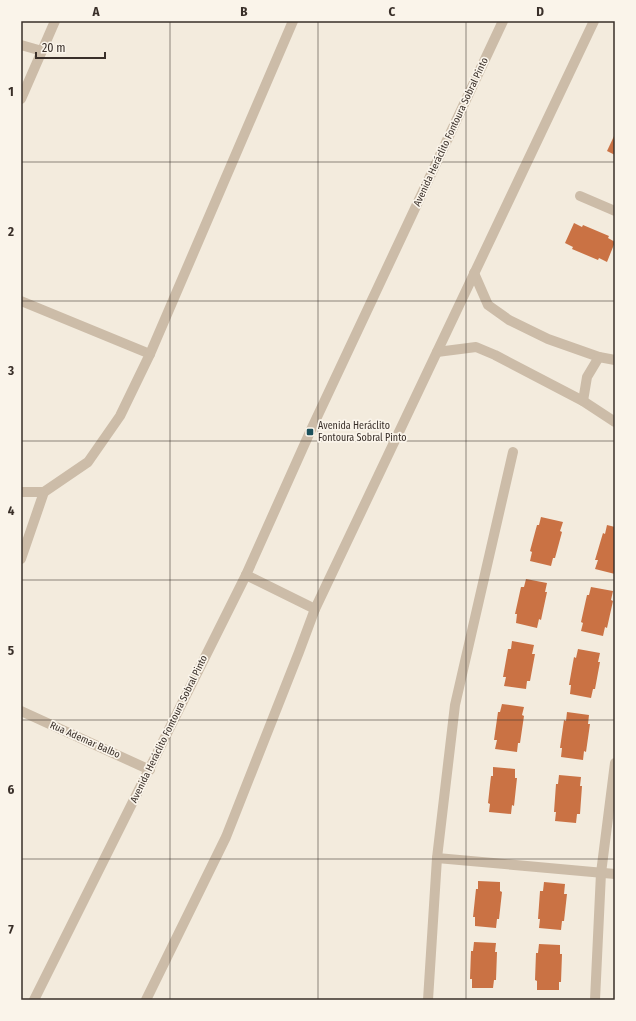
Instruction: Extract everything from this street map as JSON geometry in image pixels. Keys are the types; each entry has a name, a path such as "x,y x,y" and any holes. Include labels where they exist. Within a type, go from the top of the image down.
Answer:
{"street":[{"path":"21,99 55,21"},
{"path":"21,492 44,492 88,462 120,416 150,354 293,21"},
{"name":"Avenida Heráclito Fontoura Sobral Pinto","path":"34,1000 246,575 313,425 503,21"},
{"path":"146,1000 226,837 315,609 594,21"},
{"path":"21,45 42,51"},
{"path":"580,196 615,211"},
{"path":"474,273 488,305 509,320 548,339 599,357 615,360"},
{"path":"21,301 150,354"},
{"path":"437,352 476,347 583,401 615,422"},
{"path":"583,401 587,377 599,357"},
{"path":"428,1000 437,858 455,705 513,452"},
{"path":"21,559 44,492"},
{"path":"246,575 315,609"},
{"name":"Rua Ademar Balbo","path":"21,711 150,770"},
{"path":"595,1000 601,872 615,763"},
{"path":"437,858 615,874"}],"building":[{"path":"615,134 615,155 607,151"},
{"path":"574,223 582,227 583,225 609,236 608,238 615,242 607,262 599,258 598,260 572,249 573,247 565,243"},
{"path":"541,517 563,522 555,558 553,558 551,566 530,561 532,552 530,551 537,525 539,525"},
{"path":"607,525 615,527 615,574 595,569 598,560 595,560"},
{"path":"526,579 547,583 545,592 547,592 541,620 539,619 537,628 516,623 517,614 515,614 521,587 524,587"},
{"path":"591,587 613,591 611,600 613,601 607,628 605,627 603,636 581,631 583,623 581,622 587,595 589,595"},
{"path":"512,641 534,645 532,654 535,654 530,681 527,681 526,689 504,686 506,677 503,677 508,649 511,649"},
{"path":"578,649 600,653 598,662 600,662 595,689 593,689 591,698 570,694 571,685 569,685 574,657 576,658"},
{"path":"502,704 524,707 520,743 518,743 517,752 495,749 497,740 494,740 498,712 500,712"},
{"path":"567,712 589,715 588,724 590,724 586,752 584,751 583,760 561,757 562,748 560,748 564,720 566,721"},
{"path":"493,767 515,769 515,778 517,778 514,806 512,805 511,814 489,812 490,804 488,803 491,776 493,776"},
{"path":"559,775 581,777 580,786 582,786 580,814 577,814 576,823 555,821 556,812 554,812 556,784 558,784"},
{"path":"478,881 500,882 500,891 502,892 499,919 497,919 496,928 475,926 475,917 473,917"},
{"path":"544,882 565,884 564,894 567,894 564,921 562,921 561,930 539,928 540,919 538,919 540,891 543,891"},
{"path":"474,942 496,943 496,980 494,980 493,988 472,988 472,979 470,979 471,951 473,951"},
{"path":"539,944 560,945 560,954 562,954 561,982 559,982 559,990 537,990 537,981 535,980 536,953 538,953"}],"place":[{"name":"Avenida Heráclito Fontoura Sobral Pinto","path":"310,432"}]}
